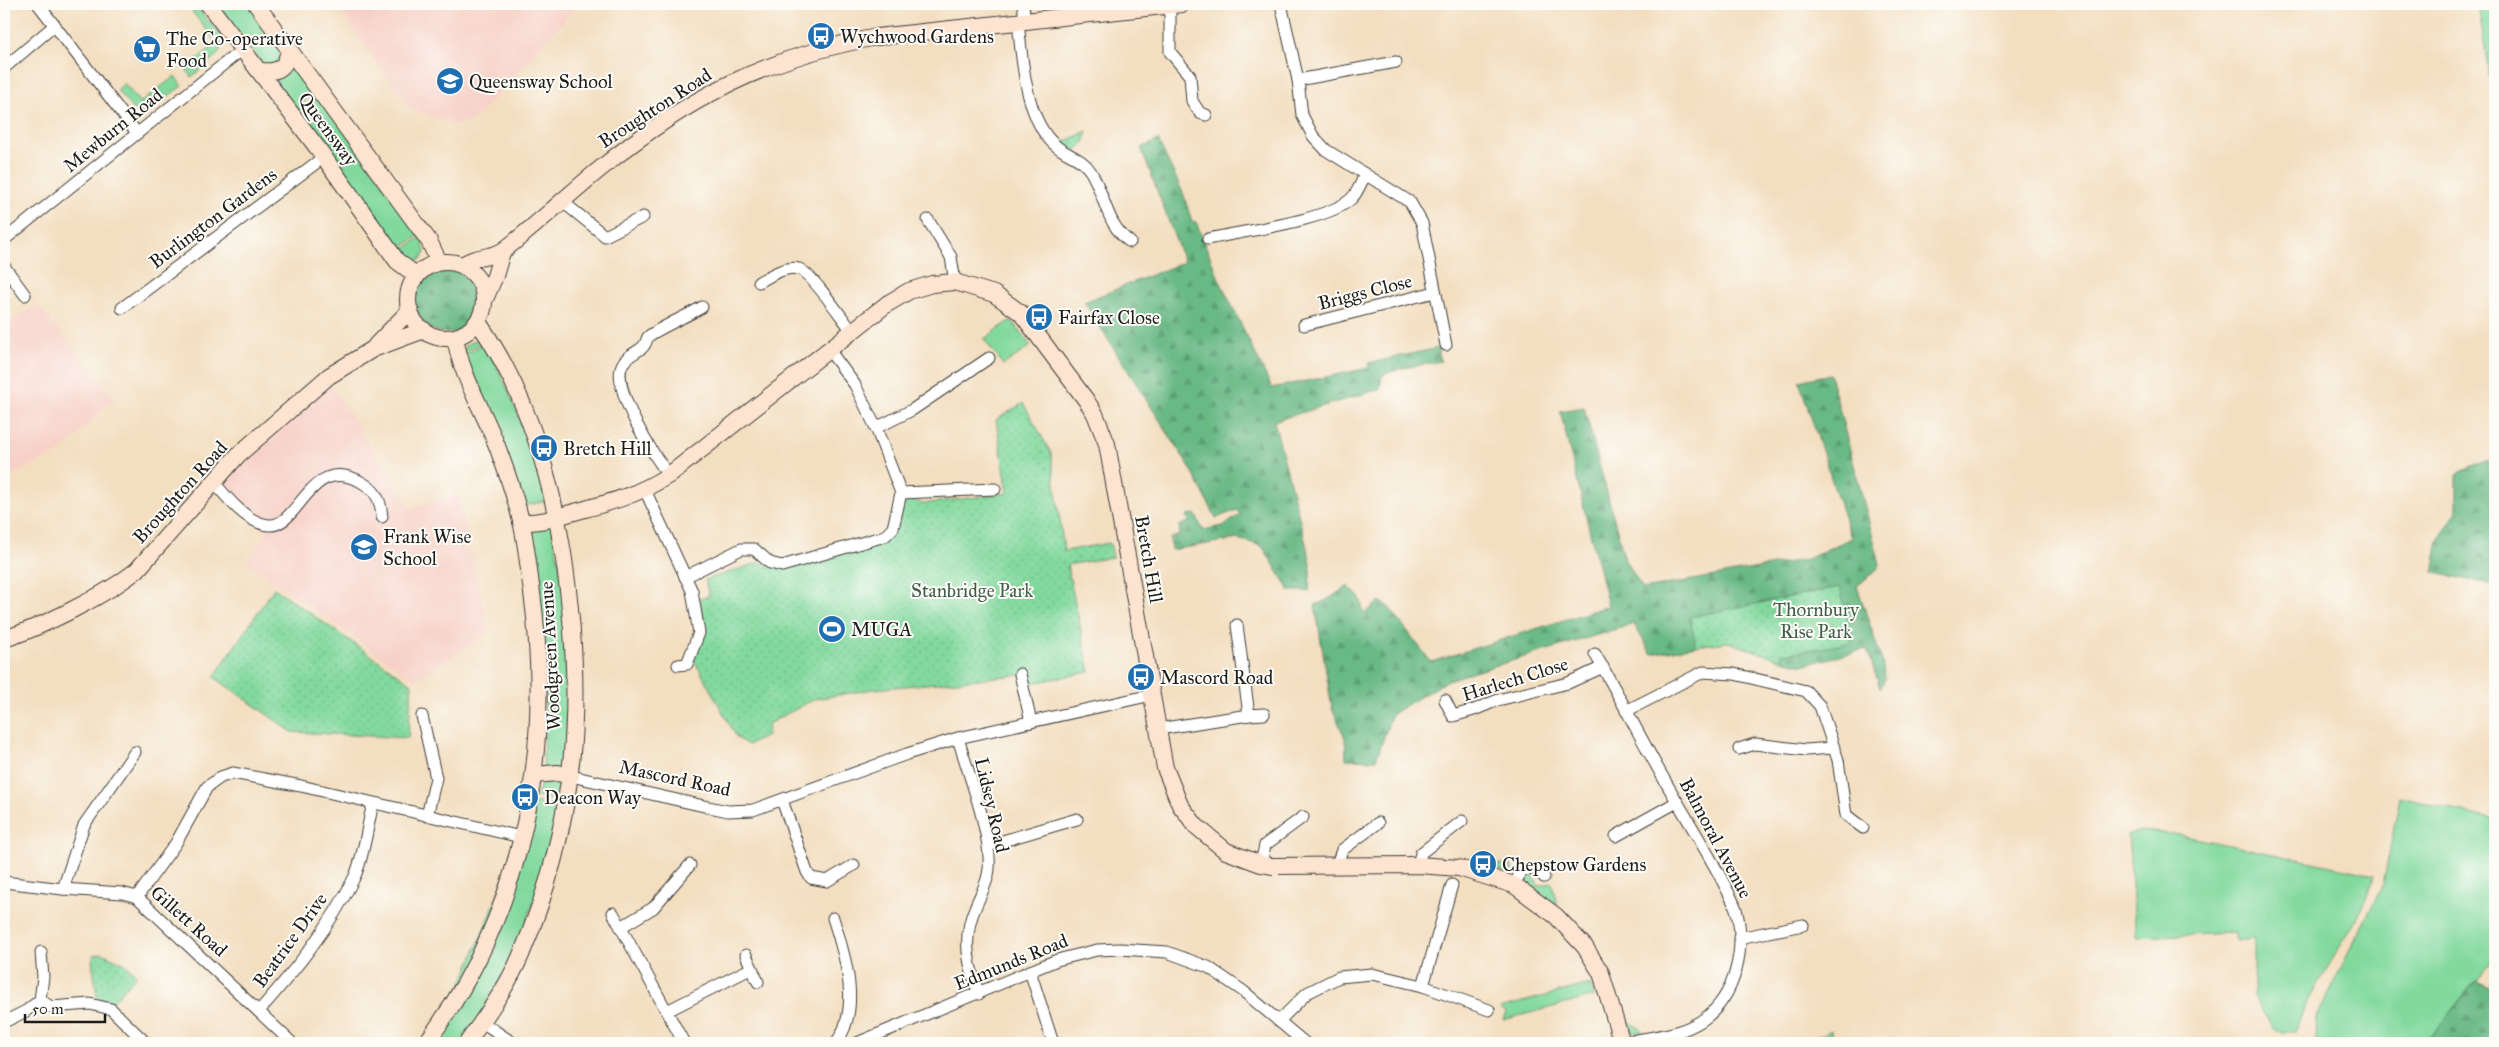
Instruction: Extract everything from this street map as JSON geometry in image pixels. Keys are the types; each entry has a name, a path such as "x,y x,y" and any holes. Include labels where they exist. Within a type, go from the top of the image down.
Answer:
{"street":[{"path":"38,4 137,133"},
{"name":"Queensway","path":"208,4 262,72 397,261 416,276"},
{"name":"Queensway","path":"256,4 429,241 439,262"},
{"path":"1023,4 1021,21 1028,95 1036,115 1047,136 1056,146 1086,164 1098,184 1112,224 1130,242"},
{"path":"1281,4 1298,80 1302,114 1314,136 1326,150 1410,202 1422,224 1446,345"},
{"path":"1176,5 1170,52 1190,76 1192,101 1200,113 1206,115"},
{"name":"Broughton Road","path":"502,252 600,169 685,108 706,95 774,63 852,42 1021,21 1176,5"},
{"path":"4,68 55,25"},
{"name":"Mewburn Road","path":"4,240 244,48"},
{"path":"262,72 273,72 285,65 289,48"},
{"path":"1298,80 1396,62"},
{"name":"Burlington Gardens","path":"122,308 324,157"},
{"path":"1208,239 1312,217 1340,208 1354,197 1365,174"},
{"path":"563,202 605,236 643,217"},
{"path":"928,220 951,257 955,282"},
{"path":"463,265 470,259 502,252 496,276 485,299 482,315 478,322 464,334 455,337 439,337 424,330 415,321 410,310 409,292 416,276 439,262 454,262 463,265 479,279 485,299"},
{"path":"4,266 25,295"},
{"path":"759,282 787,269 798,269 809,276 852,331"},
{"name":"Bretch Hill","path":"522,522 531,523 557,518 614,502 645,490 669,475 852,331 909,291 932,284 955,282 994,294 1021,313 1096,414 1108,444 1166,768 1172,789 1180,805 1196,826 1226,851 1261,864 1272,866 1337,864 1418,865 1459,868 1514,885 1556,916 1585,947 1600,973 1621,1043"},
{"name":"Briggs Close","path":"1304,325 1435,292"},
{"path":"669,475 655,458 638,424 620,382 620,371 623,363 642,348 648,337 702,307"},
{"name":"Broughton Road","path":"373,348 410,310"},
{"name":"Woodgreen Avenue","path":"468,1043 514,969 553,864 571,776 575,730 576,683 571,619 557,518 533,431 516,388 496,348 478,322"},
{"name":"Broughton Road","path":"4,639 55,617 121,583 137,570 238,455 329,376 373,348 424,330"},
{"name":"Woodgreen Avenue","path":"426,1043 458,995 480,955 504,900 531,799 540,706 538,636 522,522 497,446 458,357 455,337"},
{"path":"685,577 741,549 754,549 770,563 782,566 885,536 893,528 901,493 876,428 855,385 829,350"},
{"path":"876,428 912,410 989,358"},
{"path":"213,482 256,523 271,525 283,521 313,487 325,479 340,476 359,480 373,489 381,504 382,517"},
{"path":"901,493 995,489"},
{"path":"645,490 692,591 699,633 687,666"},
{"path":"1237,625 1249,715"},
{"name":"Balmoral Avenue","path":"1595,654 1703,845 1736,908 1739,938 1738,965 1731,984 1706,1018 1682,1030 1621,1043"},
{"name":"Harlech Close","path":"1445,700 1453,716 1498,700 1568,684 1603,667"},
{"path":"1626,711 1703,672 1734,674 1806,691 1820,706 1838,760 1846,814 1863,828"},
{"path":"1020,674 1031,722"},
{"name":"Mascord Road","path":"534,775 558,773 728,811 753,810 907,754 958,738 1152,695"},
{"path":"1158,729 1264,714"},
{"path":"422,716 436,778 427,816"},
{"name":"Lidsey Road","path":"958,738 989,846 987,881 974,910 967,938 970,971 978,994"},
{"path":"1739,749 1755,744 1806,750 1833,748"},
{"path":"63,890 84,825 135,752"},
{"path":"137,897 176,843 207,787 221,777 233,774 249,775 521,837"},
{"path":"782,800 807,872 811,878 828,881 854,865"},
{"path":"1616,836 1677,802"},
{"name":"Beatrice Drive","path":"259,1011 292,974 320,936 355,876 373,804"},
{"path":"1261,864 1265,845 1303,817"},
{"path":"989,846 1077,819"},
{"path":"1418,865 1421,852 1462,821"},
{"path":"1337,864 1342,850 1378,823"},
{"path":"621,927 653,908 690,865"},
{"path":"1514,885 1522,870 1540,868 1544,877"},
{"name":"Gillett Road","path":"4,882 63,890 122,893 137,897 292,1043"},
{"path":"1423,986 1452,885"},
{"path":"614,913 684,1043"},
{"path":"833,918 848,969 848,1019 845,1029 836,1043"},
{"path":"1739,938 1804,925"},
{"name":"Edmunds Road","path":"857,1043 1058,960 1098,950 1144,949 1167,952 1200,964 1226,978 1305,1043"},
{"path":"4,1022 26,1011 40,1000 43,976 41,952"},
{"path":"746,955 758,982"},
{"path":"667,1010 752,968"},
{"path":"1030,971 1053,1043"},
{"path":"1279,1021 1307,993 1339,977 1372,974 1423,986 1489,1010"},
{"path":"40,1000 51,1008 90,1004 112,1009 146,1043"},
{"path":"482,1022 513,1043"}],"shaded area":[{"name":"Queensway School","path":"336,4 579,4 476,118 457,125 410,109"},
{"path":"37,305 115,398 61,451 4,480 4,327"},
{"name":"Frank Wise School","path":"330,384 411,509 458,493 489,633 415,680 246,562 268,532 222,492 226,482"}],"green space":[{"path":"186,4 194,4 219,33 223,44 218,54 192,77 185,68 217,43"},
{"path":"217,4 251,4 284,48 281,63 263,65"},
{"path":"2478,4 2495,4 2495,113"},
{"path":"294,60 313,90 307,95 299,115 270,76"},
{"path":"175,76 182,86 146,112 132,109 117,90 124,83 140,103"},
{"path":"319,95 420,235 396,251 304,122 312,98"},
{"path":"1087,131 1084,142 1075,151 1062,143"},
{"path":"1158,140 1183,193 1192,222 1196,222 1220,281 1272,388 1369,368 1369,363 1438,348 1441,361 1403,368 1382,375 1380,389 1274,421 1311,563 1309,591 1290,591 1262,546 1238,539 1171,550 1170,538 1180,535 1179,526 1189,522 1187,515 1195,514 1203,530 1223,526 1240,515 1237,510 1216,518 1192,471 1084,302 1184,262 1141,148"},
{"path":"421,237 425,252 421,259 412,263 397,254"},
{"path":"447,265 460,268 471,275 478,286 481,299 478,312 471,323 460,330 447,333 434,330 423,323 416,312 413,299 416,286 423,275 434,268"},
{"path":"1011,320 1031,346 1003,365 984,339"},
{"path":"478,339 485,341 463,353 466,345"},
{"path":"485,343 512,401 547,501 523,506 464,355"},
{"path":"1830,374 1880,564 1875,572 1857,586 1882,661 1885,679 1880,688 1867,649 1803,665 1782,660 1782,654 1814,649 1849,624 1840,587 1691,617 1696,646 1651,654 1634,624 1448,680 1392,714 1376,760 1346,759 1345,738 1332,708 1315,605 1327,600 1348,586 1360,598 1364,614 1380,601 1389,607 1431,662 1608,606 1560,411 1584,407 1625,560 1643,589 1807,559 1851,538 1799,381"},
{"name":"Stanbridge Park","path":"1023,403 1051,453 1064,551 1110,543 1113,557 1067,565 1090,672 1032,683 1030,674 874,689 815,699 768,724 767,736 748,745 737,738 693,658 704,630 704,619 699,599 709,596 705,580 761,562 768,567 887,540 906,501 913,499 922,504 1008,493 996,420"},
{"path":"2487,461 2495,461 2495,585 2433,573 2439,540 2457,511 2457,473"},
{"path":"552,524 565,599 568,770 543,768 545,690 527,527"},
{"name":"Thornbury Rise Park","path":"1840,587 1849,624 1851,643 1782,654 1782,660 1728,642 1696,646 1690,617"},
{"path":"274,588 412,684 408,738 292,732 214,677"},
{"path":"548,779 562,784 561,802 537,797 541,783"},
{"path":"2400,797 2495,820 2495,959 2486,967 2426,1043 2315,1043 2316,1018 2383,884"},
{"path":"536,802 561,809 549,859 515,954 464,1043 434,1043 441,1034"},
{"path":"2144,831 2180,835 2375,875 2359,915 2308,1000 2295,1031 2281,1032 2273,1029 2254,997 2254,939 2235,941 2235,933 2136,937 2128,834"},
{"path":"1510,862 1513,875 1490,867"},
{"path":"1529,875 1534,876 1538,886 1552,883 1557,905 1524,881"},
{"path":"102,953 124,963 137,975 112,1002 97,997 92,960 94,955"},
{"path":"2476,980 2495,989 2495,1043 2426,1043"},
{"path":"1590,984 1595,996 1503,1020 1506,1012 1500,1008"},
{"path":"1619,1016 1641,1029 1642,1033 1627,1031"},
{"path":"1831,1030 1833,1043 1804,1043"}],"place":[{"name":"Wychwood Gardens","path":"821,36"},
{"name":"The Co-operative Food","path":"147,49"},
{"name":"Queensway School","path":"450,81"},
{"name":"Fairfax Close","path":"1039,317"},
{"name":"Bretch Hill","path":"544,448"},
{"name":"Frank Wise School","path":"364,547"},
{"name":"MUGA","path":"832,629"},
{"name":"Mascord Road","path":"1141,677"},
{"name":"Deacon Way","path":"525,797"},
{"name":"Chepstow Gardens","path":"1483,864"}]}
